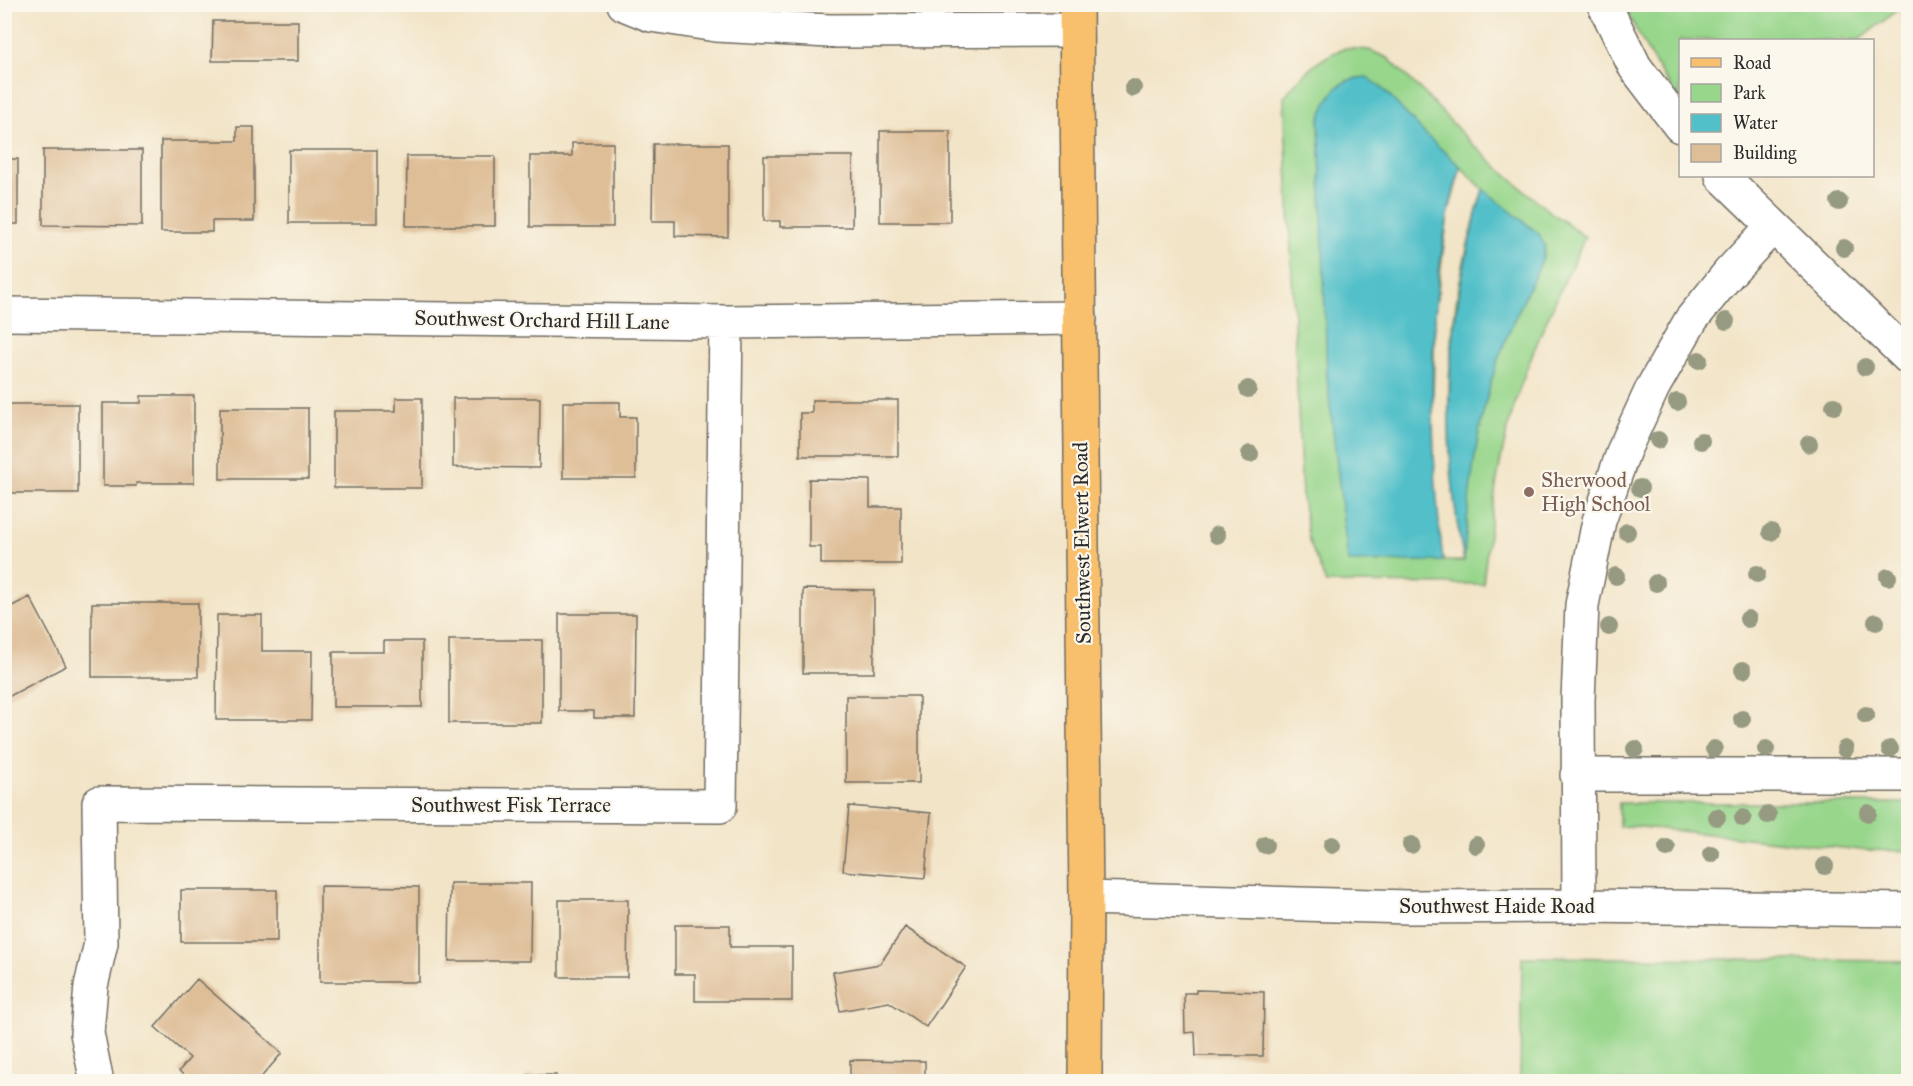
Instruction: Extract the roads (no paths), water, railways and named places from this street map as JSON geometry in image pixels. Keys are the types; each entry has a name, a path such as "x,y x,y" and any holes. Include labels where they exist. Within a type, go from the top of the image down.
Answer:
{"main road":[{"name":"Southwest Elwert Road","path":"1076,17 1086,898 1085,1082"}],"street":[{"path":"624,4 651,15 716,24 829,31 1076,17"},
{"path":"1604,4 1635,66 1679,125"},
{"path":"1723,177 1908,357"},
{"path":"1579,906 1577,775 1582,605 1599,521 1624,450 1653,387 1691,320 1729,273 1773,226"},
{"name":"Southwest Orchard Hill Lane","path":"4,314 726,322 1080,318"},
{"name":"Southwest Fisk Terrace","path":"97,1082 87,1034 91,986 101,943 99,803 720,806 726,322"},
{"path":"1577,775 1908,775"},
{"name":"Southwest Haide Road","path":"1086,898 1409,907 1579,906 1908,910"}],"water":[{"path":"1367,77 1380,86 1426,135 1461,167 1449,209 1441,257 1433,344 1433,432 1443,561 1348,562 1327,378 1319,120 1331,95 1341,84 1348,80"},
{"path":"1483,189 1539,234 1545,246 1542,260 1504,344 1487,396 1472,479 1464,561 1451,466 1450,374 1461,282"}],"place":[{"name":"Sherwood High School","path":"1529,492"}]}
